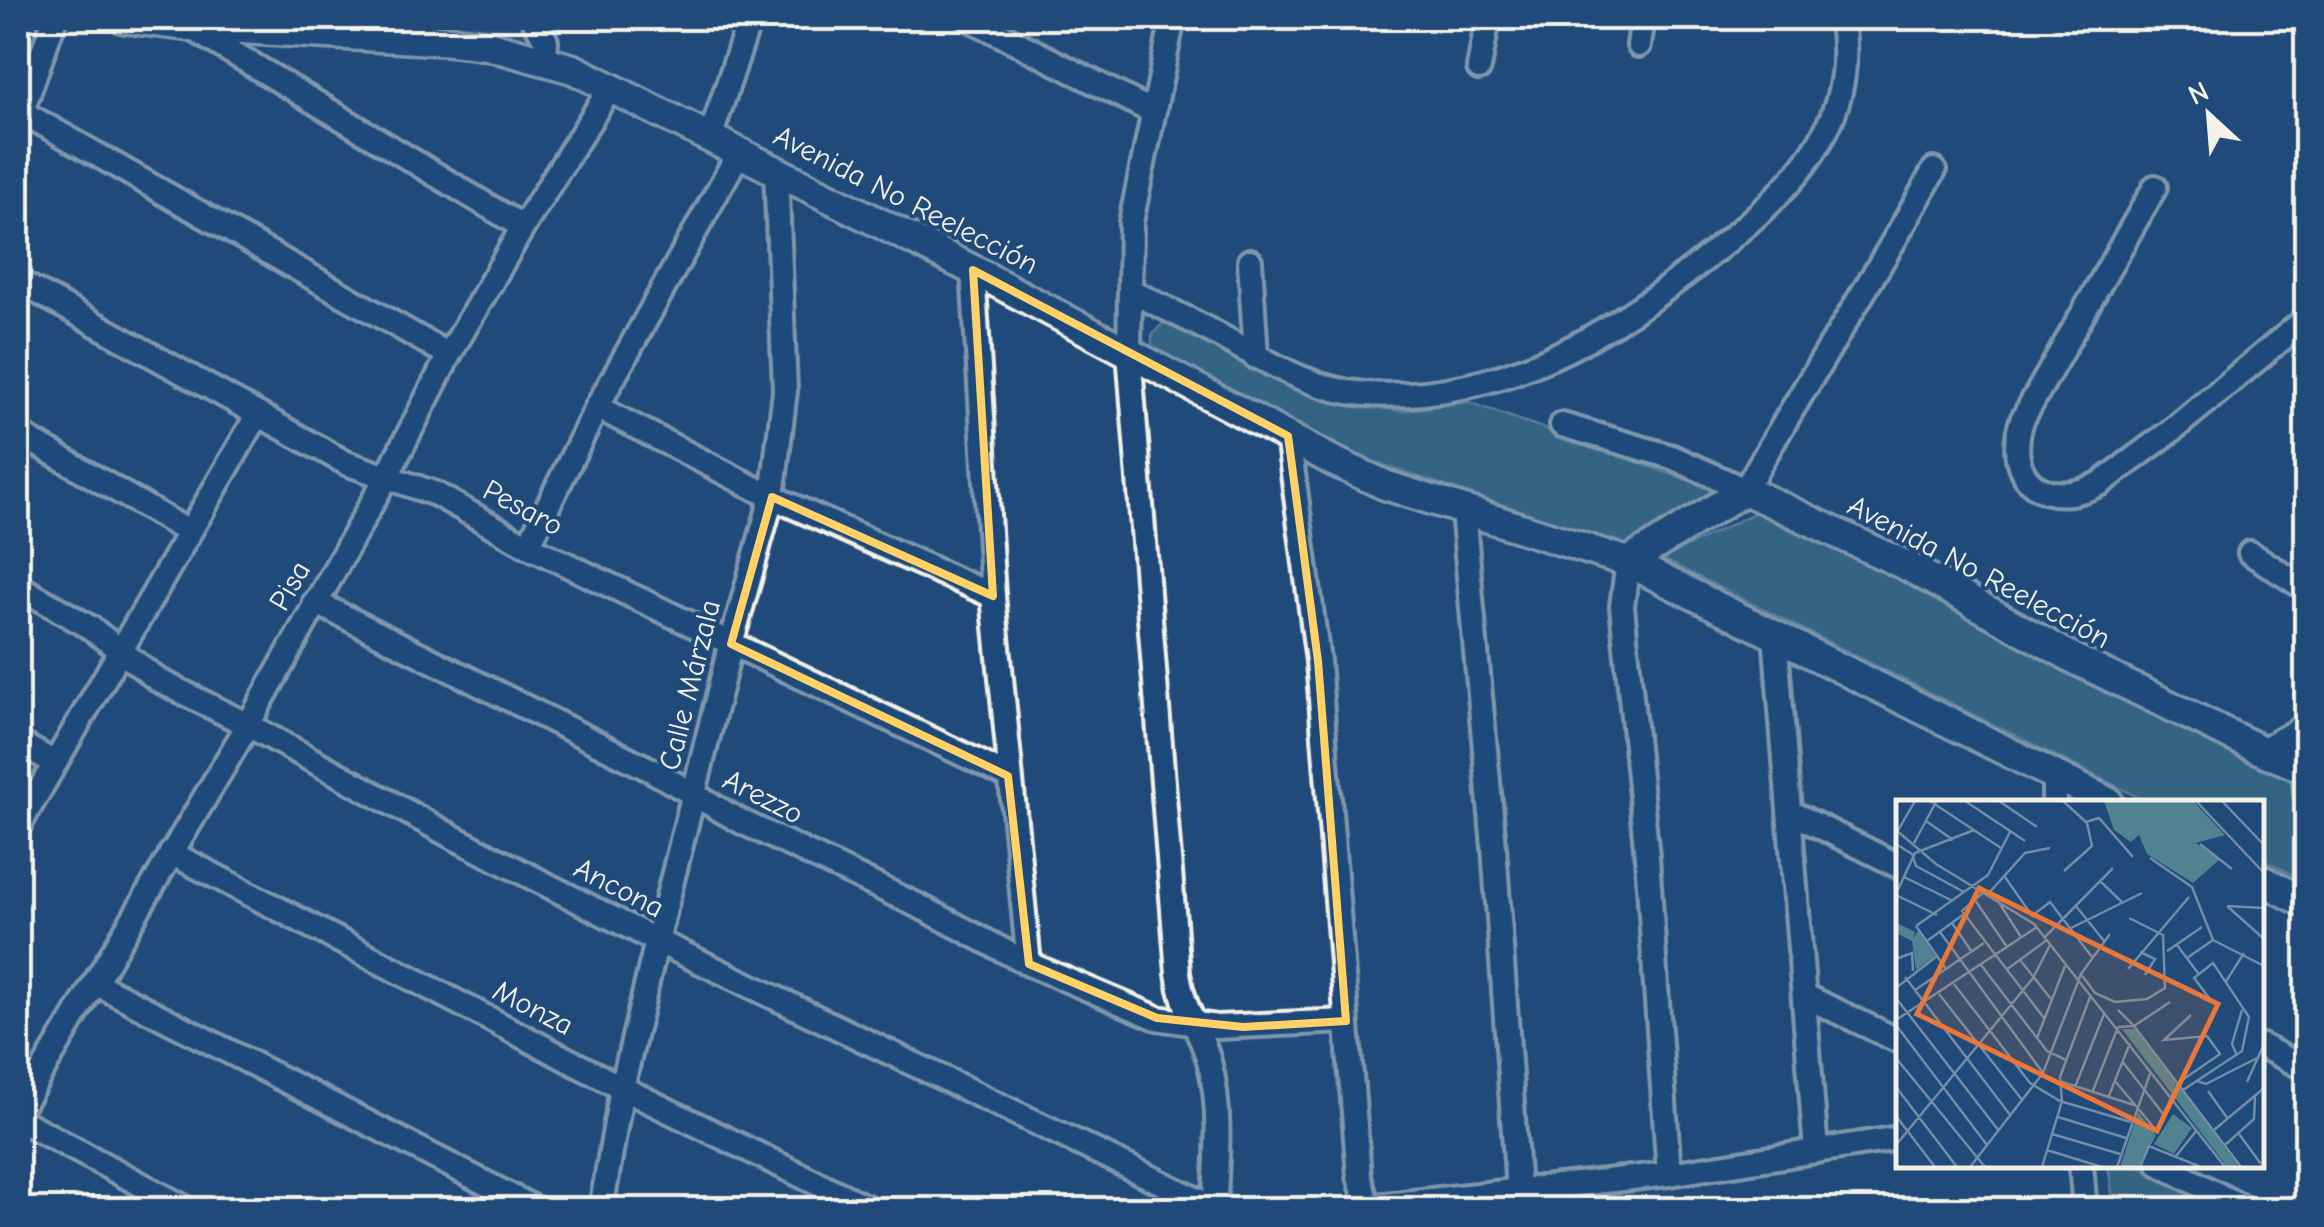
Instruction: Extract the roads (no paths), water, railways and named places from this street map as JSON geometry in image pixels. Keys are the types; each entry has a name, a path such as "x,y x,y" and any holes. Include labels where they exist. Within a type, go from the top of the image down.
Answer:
{"street":[{"path":"55,18 20,117 449,355"},
{"name":"Avenida No Reelección","path":"123,18 188,26 452,41 545,59 710,136 974,270 1333,462 1463,511 1628,562 1774,634 2054,788 2100,800"},
{"path":"533,18 543,30 545,59"},
{"path":"710,136 750,18"},
{"path":"968,18 1151,111"},
{"path":"1172,18 1131,222 1130,352 1178,973 1181,993 1209,1058 1214,1089 1214,1209"},
{"path":"1479,68 1488,18"},
{"path":"1639,45 1643,18"},
{"path":"1130,291 1256,357 1318,384 1360,394 1392,395 1501,376 1588,342 1626,318 1778,198 1824,135 1841,89 1845,58 1841,18"},
{"path":"188,26 523,227"},
{"name":"Pisa","path":"18,1116 248,725 388,476 449,355 610,87"},
{"path":"528,546 597,407 740,151"},
{"name":"Calle Márzala","path":"601,1210 622,1088 657,941 772,498 785,391 776,170"},
{"path":"1669,1174 1647,857 1622,606 1628,562 1745,490 1809,378 1882,264 1934,170"},
{"path":"2154,187 2022,420 2014,448 2020,470 2033,485 2056,493 2090,489 2101,483 2172,431 2306,319"},
{"path":"1250,261 1256,357"},
{"path":"974,270 992,596 1029,964"},
{"name":"Pesaro","path":"18,281 346,463 436,494 528,546 1008,776"},
{"path":"597,407 772,498 992,596"},
{"path":"18,827 257,416"},
{"path":"1562,425 1672,456 1745,490"},
{"path":"18,433 190,532"},
{"path":"1288,436 1318,660 1359,1176 1368,1208 1669,1174 1896,1138"},
{"name":"Avenida No Reelección","path":"1745,490 1908,566 2080,662 2306,772"},
{"path":"1463,511 1494,846 1518,1190"},
{"path":"2250,553 2306,589"},
{"name":"Ancona","path":"18,586 122,650 158,680 455,838 657,941 1214,1209"},
{"name":"Arezzo","path":"315,602 421,652 1029,964 1157,1018 1193,1025 1244,1027 1346,1020"},
{"path":"1774,634 1816,1151"},
{"path":"2265,752 2306,729"},
{"path":"18,742 56,764"},
{"path":"1790,812 1896,865"},
{"name":"Monza","path":"171,853 622,1088 872,1210"},
{"path":"2264,881 2306,903"},
{"path":"95,983 538,1210"},
{"path":"1805,996 1896,1039"},
{"path":"2264,1047 2306,1069"},
{"path":"18,1116 189,1210"},
{"path":"2081,1167 2084,1210"},
{"path":"2166,1167 2247,1210"}]}
